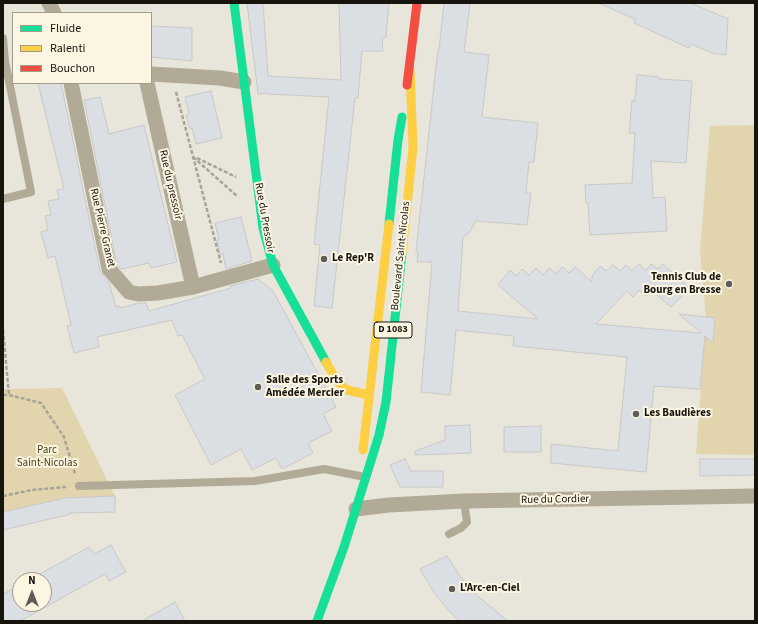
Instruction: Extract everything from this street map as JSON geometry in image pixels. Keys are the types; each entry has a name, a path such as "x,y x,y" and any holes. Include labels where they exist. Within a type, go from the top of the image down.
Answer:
{"main road":[{"name":"Rue du Pressoir","path":"234,3 263,228 273,265 336,380 347,390 369,395"},
{"name":"Boulevard Saint-Nicolas","path":"356,509 398,140 410,70 417,3"},
{"name":"Boulevard Saint-Nicolas","path":"317,621 356,509 379,435 386,402 413,146 410,70"}],"street":[{"path":"49,3 54,12"},
{"path":"152,74 220,78 244,82"},
{"name":"Rue Pierre Granet","path":"71,84 109,269 129,292 138,294 158,293 193,288 273,265"},
{"name":"Rue du pressoir","path":"147,84 193,288"},
{"name":"Rue du Cordier","path":"356,509 389,505 464,501 755,496"}],"lane":[{"path":"3,38 5,61 31,192 3,199"},
{"path":"79,486 255,481 324,469 360,476"},
{"path":"449,534 461,528 466,522 464,501"}],"path":[{"path":"171,75 226,279"},
{"path":"193,156 241,179"},
{"path":"193,156 239,198"},
{"path":"3,330 9,395"},
{"path":"3,395 9,395 41,403 64,437 79,486 32,490 3,496"}],"green space":[{"name":"Tennis Club de Bourg en Bresse","path":"755,125 755,455 696,454 706,317 700,251 710,126"},
{"name":"Parc Saint-Nicolas","path":"62,388 115,496 3,512 3,389"}],"building":[{"path":"247,3 263,3 268,76 341,80 339,3 389,3 386,37 382,38 383,51 362,51 358,98 355,98 332,308 314,306 320,245 314,244 329,97 267,93 258,94"},
{"path":"444,3 470,3 464,52 489,55 482,117 538,123 534,162 529,162 526,193 531,193 527,225 476,221 469,233 463,237 458,311 538,319 498,285 510,270 516,276 522,269 529,275 536,268 543,275 549,268 556,274 562,267 569,273 575,267 592,282 592,276 600,266 606,271 613,265 620,271 626,265 632,271 639,264 646,270 651,264 658,269 663,264 689,288 671,307 651,290 646,296 639,290 633,297 627,291 596,324 701,333 679,314 715,318 713,343 705,336 700,389 654,386 646,472 551,463 551,444 618,451 627,357 513,346 514,336 456,330 450,395 421,392 432,262 417,262 418,251 416,251"},
{"path":"598,3 691,3 728,19 726,55 712,53 691,44 689,48 634,23 635,19"},
{"path":"152,26 192,28 192,61 152,57"},
{"path":"637,75 659,77 659,79 692,81 686,163 651,161 653,198 665,197 667,231 590,235 585,185 632,183 635,133 629,133 632,101 635,101"},
{"path":"38,84 61,84 100,271 109,283 116,307 120,306 120,308 139,303 146,303 149,311 258,279 273,291 336,407 323,414 332,431 308,443 313,453 282,469 276,458 252,470 241,449 211,465 175,395 205,379 182,335 178,336 172,320 97,337 99,347 74,353 67,326 71,325 55,256 48,258 41,232 48,230 45,216 51,215 48,201 59,199 57,190 64,189"},
{"path":"211,91 222,138 196,144 192,128 190,129 186,115 189,114 185,97"},
{"path":"100,97 109,134 144,125 177,262 151,268 149,263 121,269 117,265 84,100"},
{"path":"241,217 252,261 226,269 223,254 220,254 217,240 219,239 215,223"},
{"path":"470,425 471,453 415,455 415,451 445,440 445,426"},
{"path":"541,426 541,452 504,452 504,427"},
{"path":"405,459 411,471 443,471 443,487 400,487 390,465"},
{"path":"700,459 755,459 755,475 700,476"},
{"path":"115,496 115,512 70,513 71,514 3,530 3,512 65,498"},
{"path":"111,545 126,572 109,581 105,574 52,603 52,572 44,572 89,547 94,554"},
{"name":"L'Arc-en-Ciel","path":"447,556 460,576 475,594 508,621 459,621 451,613 435,594 420,569"},
{"path":"12,589 12,612 36,612 20,621 3,621 3,594"},
{"path":"175,602 185,621 142,621"}],"traffic: fast":[{"path":"234,3 263,228 273,265 326,362"},
{"path":"389,224 402,117"},
{"path":"317,621 344,547 379,435 386,402 402,253"}],"traffic: slow":[{"path":"402,253 413,147 410,70"},
{"path":"363,450 389,224"},
{"path":"326,362 336,380 347,390 369,395"}],"traffic: jam":[{"path":"407,85 417,3"}],"place":[{"name":"Le Rep'R","path":"324,259"},
{"name":"Tennis Club de Bourg en Bresse","path":"729,284"},
{"name":"Salle des Sports Amédée Mercier","path":"258,387"},
{"name":"Les Baudières","path":"636,414"},
{"name":"L'Arc-en-Ciel","path":"452,589"}]}
